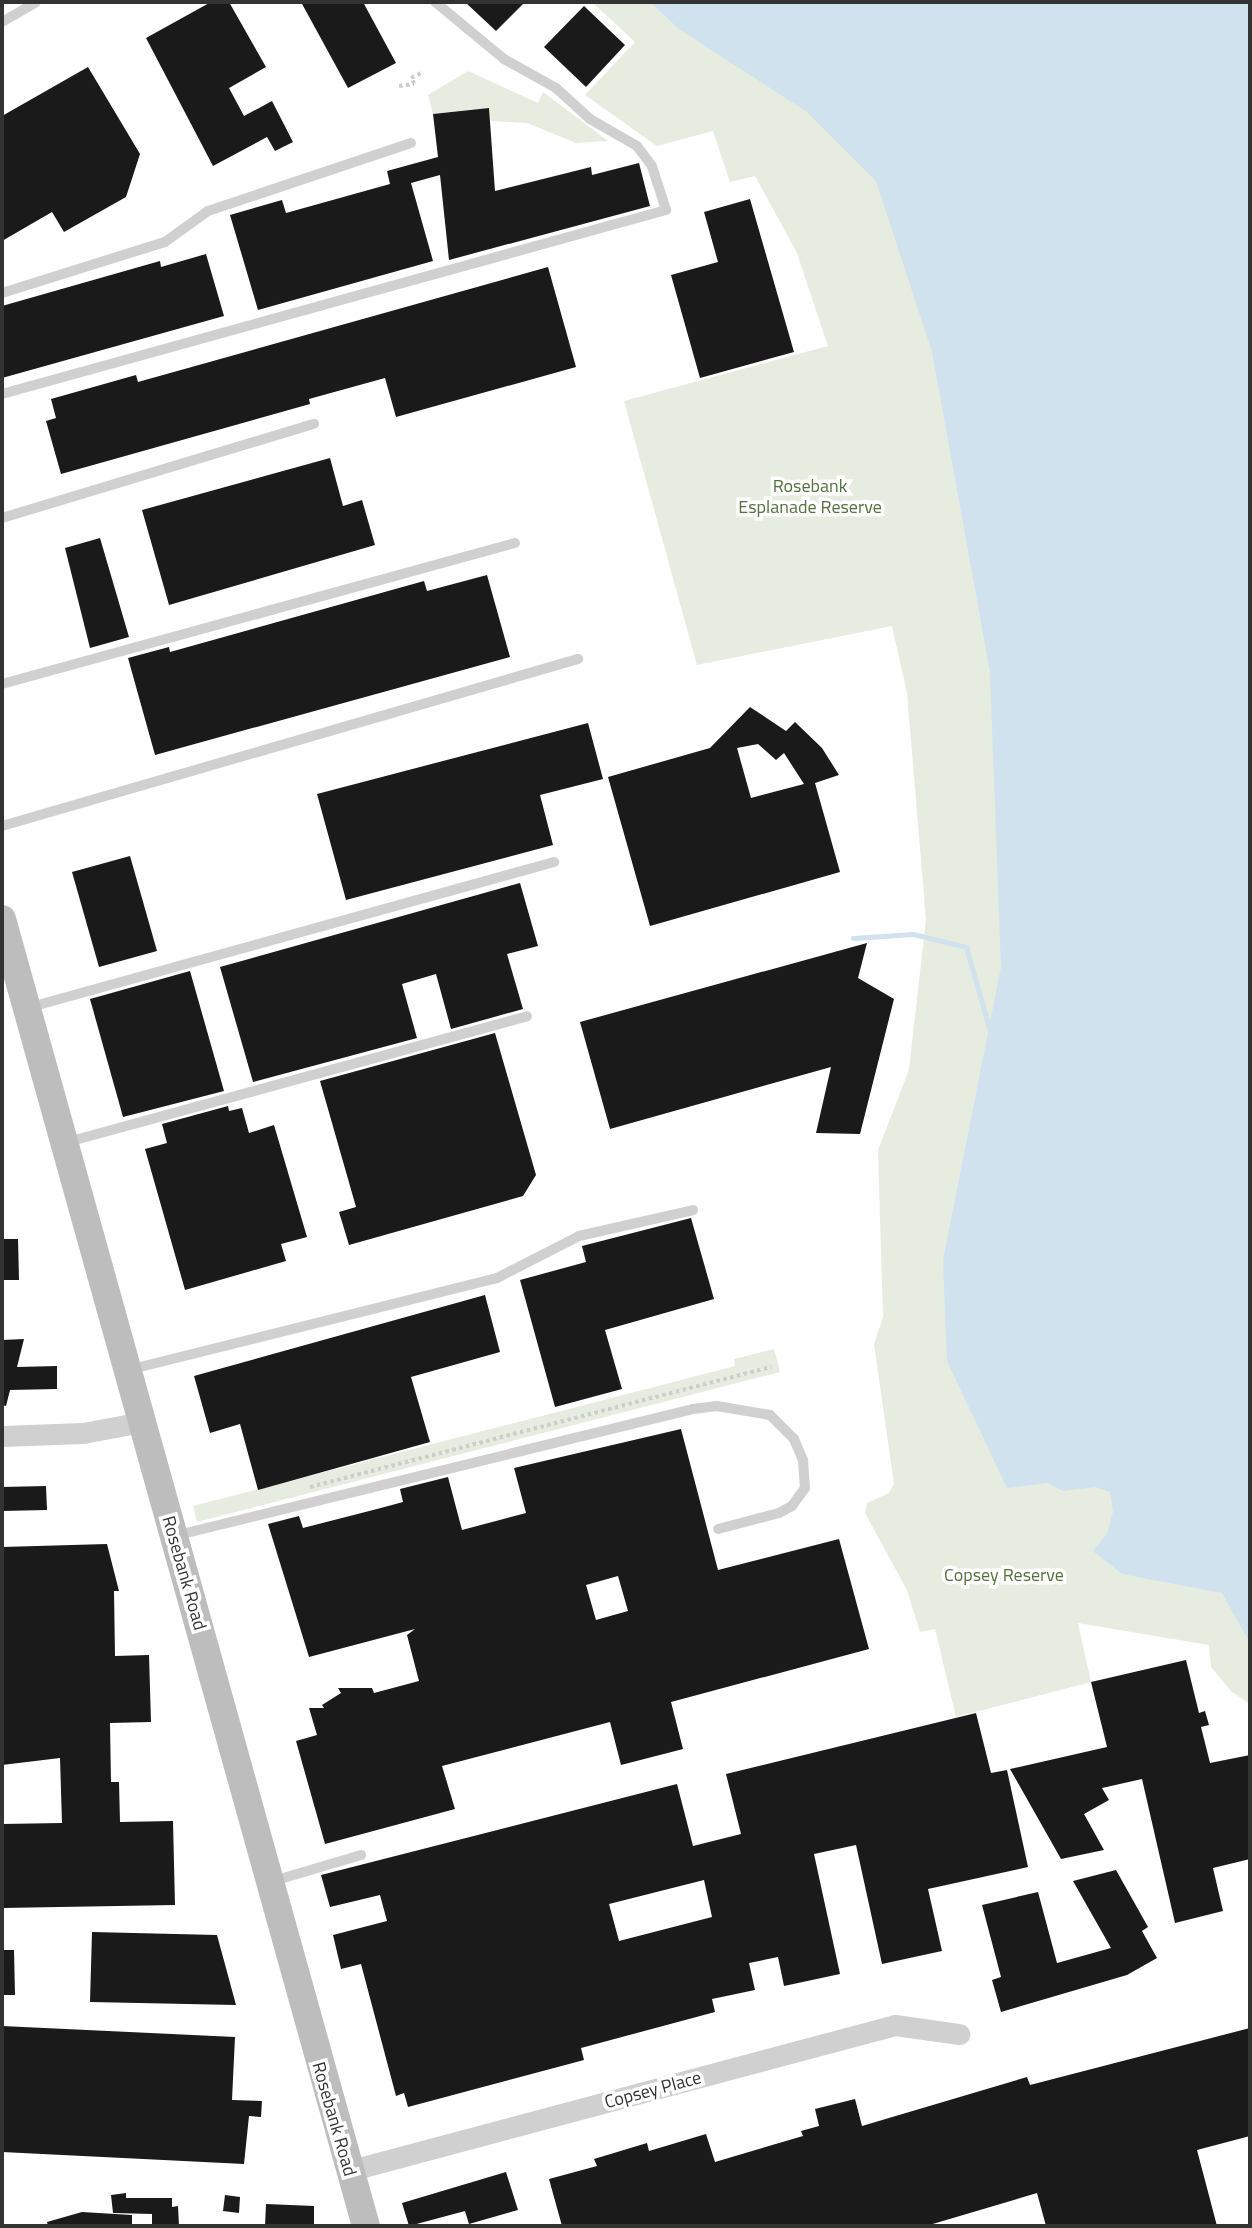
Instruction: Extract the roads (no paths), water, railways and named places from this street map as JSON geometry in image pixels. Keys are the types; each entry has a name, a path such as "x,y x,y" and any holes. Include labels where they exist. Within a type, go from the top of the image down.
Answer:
{"main road":[{"name":"Rosebank Road","path":"2,919 348,2171 366,2226"}],"street":[{"path":"2,1436 83,1433 142,1422"},
{"name":"Copsey Place","path":"348,2171 895,2025 959,2034"}],"lane":[{"path":"2,22 36,2"},
{"path":"2,394 666,210 652,166 637,146 590,119 556,88 504,60 435,2"},
{"path":"2,293 165,243 208,211 411,143"},
{"path":"2,518 314,424"},
{"path":"2,684 515,543"},
{"path":"2,826 578,659"},
{"path":"27,1008 554,862"},
{"path":"64,1143 527,1016"},
{"path":"128,1370 497,1278 579,1236 693,1210"},
{"path":"174,1536 693,1409 717,1406 770,1415 794,1439 803,1460 805,1488 792,1506 779,1513 718,1529"},
{"path":"268,1883 361,1855"}],"water":[{"path":"650,2 1250,2 1250,1643 1222,1593 1122,1574 1093,1551 1107,1534 1113,1512 1110,1492 1095,1487 1063,1491 1047,1483 1007,1488 947,1361 943,1260 1001,967 990,672 932,352 876,181 807,112 679,29"}],"waterway":[{"path":"853,938 913,934 966,947 989,1028"}],"park label":[{"name":"Rosebank Esplanade Reserve","path":"810,497"},
{"name":"Copsey Reserve","path":"1004,1575"}]}
